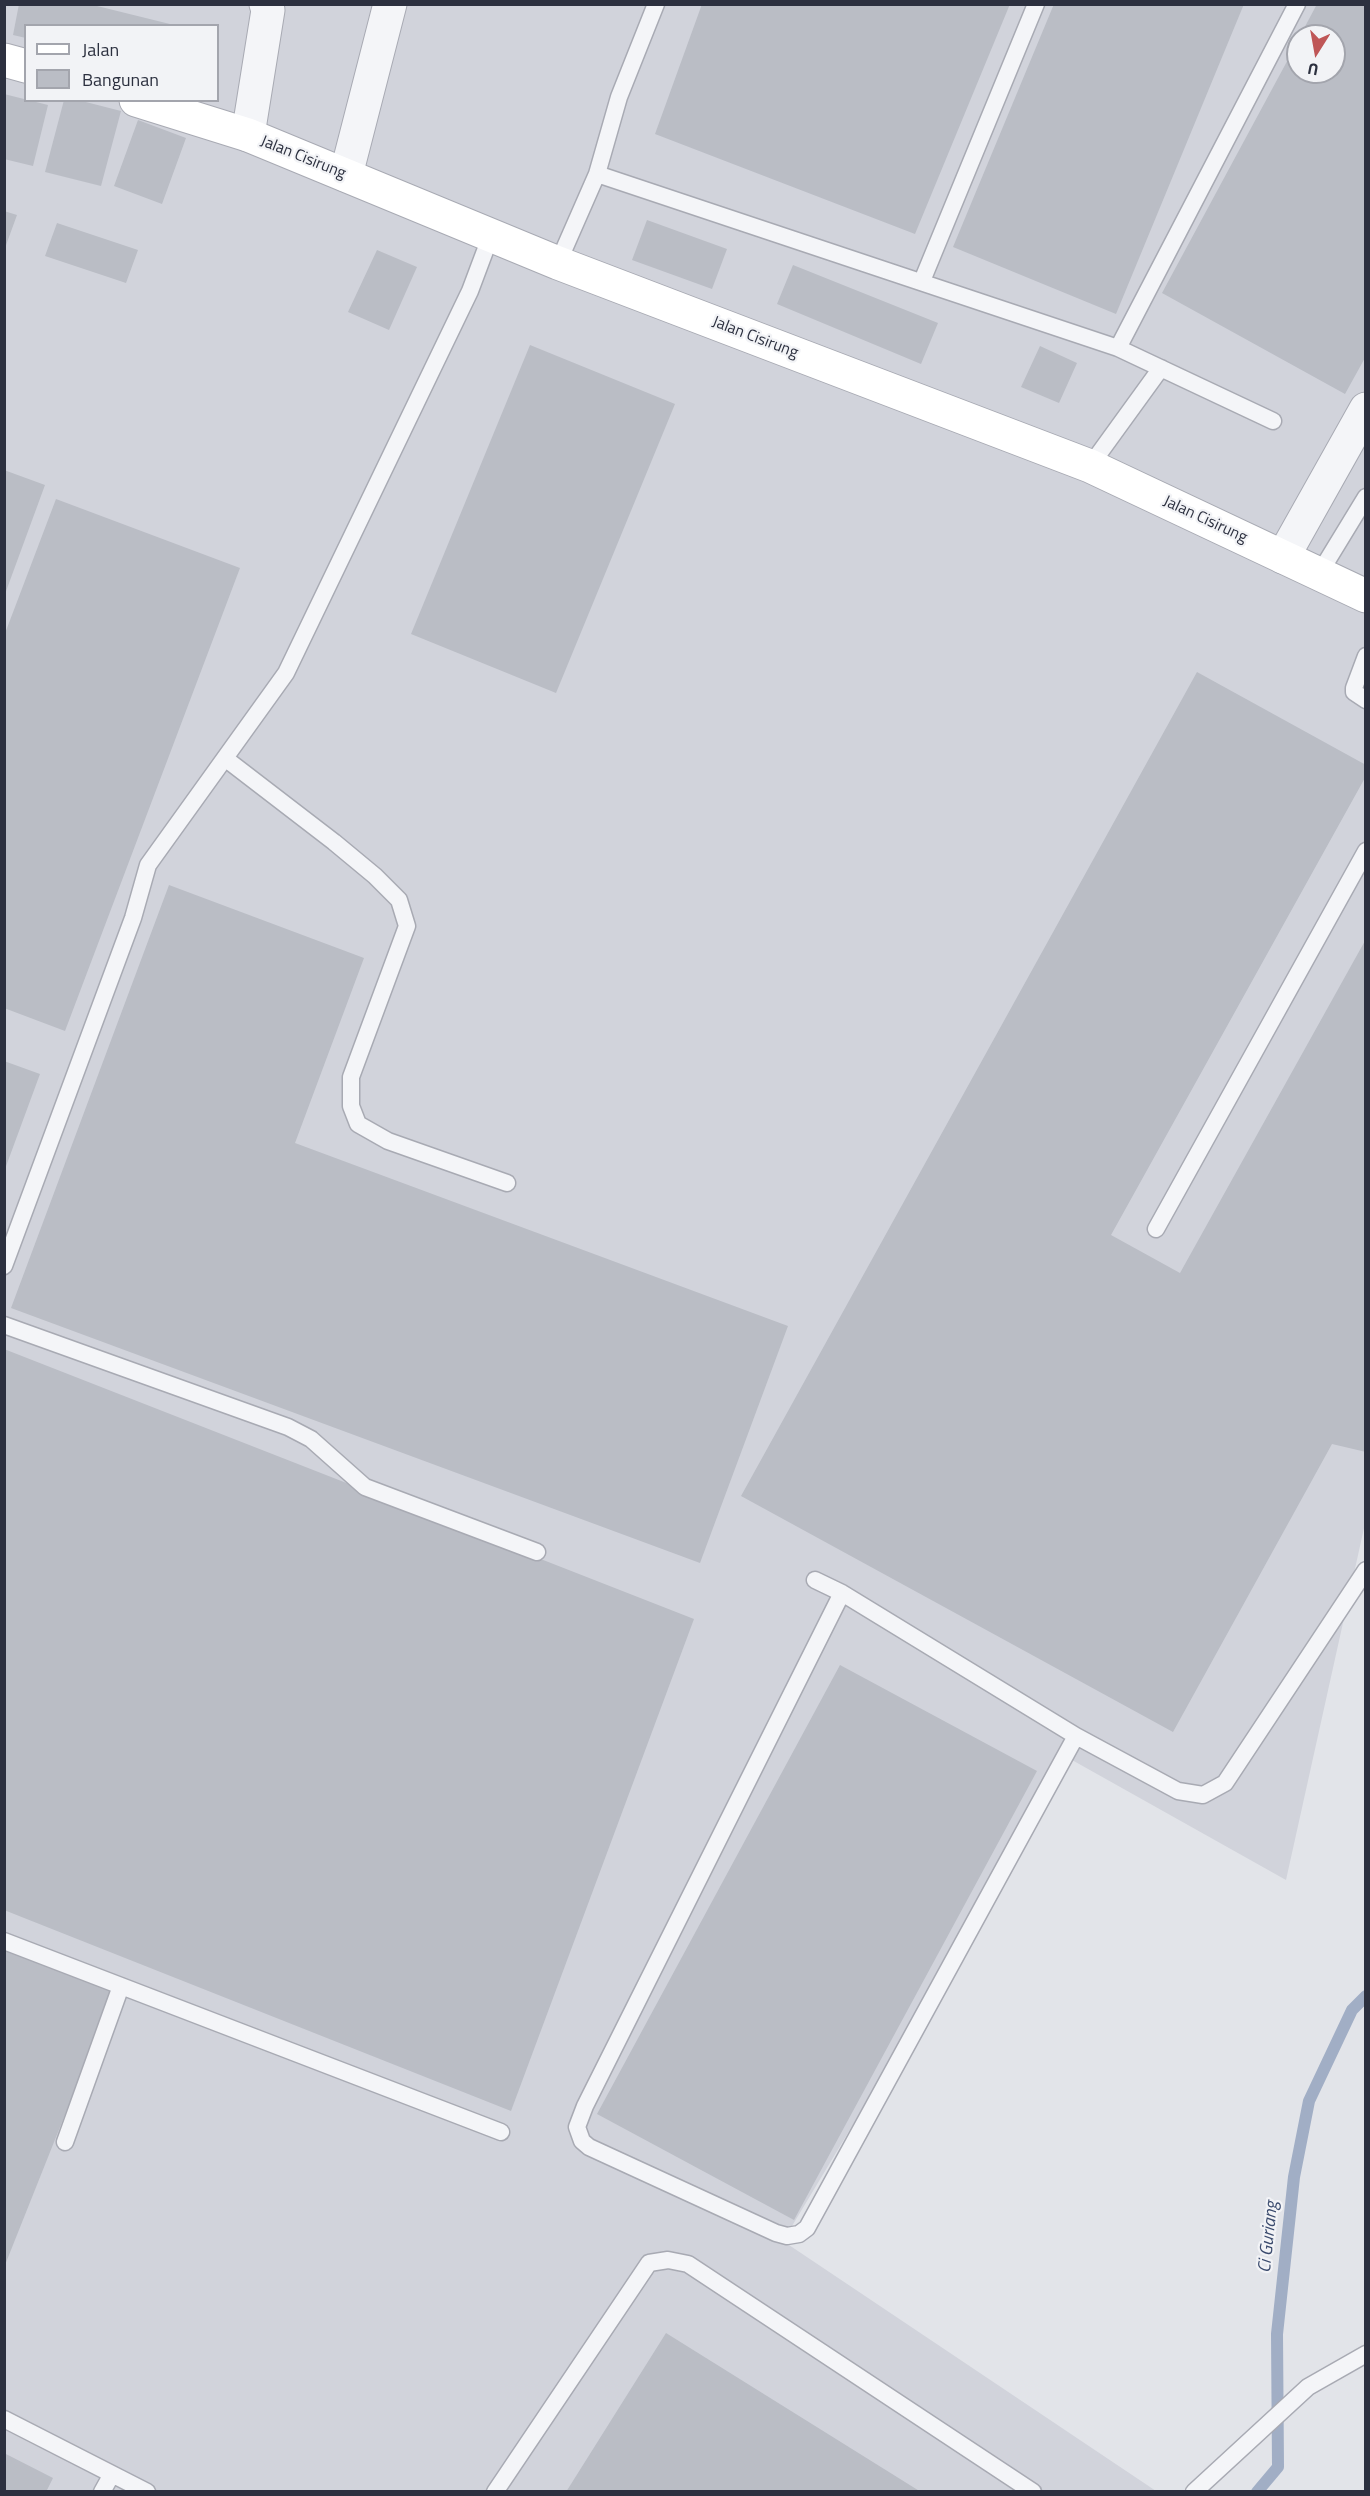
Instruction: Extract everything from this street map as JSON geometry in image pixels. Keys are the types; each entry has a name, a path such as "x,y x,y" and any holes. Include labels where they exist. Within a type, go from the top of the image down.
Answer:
{"main road":[{"path":"4,60 24,65"},
{"name":"Jalan Cisirung","path":"142,102 248,135 558,263 1090,466 1365,596"}],"street":[{"path":"248,135 268,10 266,4"},
{"path":"346,175 390,4"},
{"path":"1283,557 1365,409"}],"lane":[{"path":"558,263 597,174 619,97 656,4"},
{"path":"922,281 1036,4"},
{"path":"1118,348 1297,4"},
{"path":"597,174 1118,348 1273,421"},
{"path":"4,1266 133,918 148,865 286,673 470,291 491,235"},
{"path":"1090,466 1161,368"},
{"path":"1319,574 1365,497"},
{"path":"1363,667 1354,692 1365,700"},
{"path":"226,759 334,842 375,876 399,900 407,926 351,1077 351,1106 358,1124 388,1141 507,1183"},
{"path":"1156,1229 1365,851"},
{"path":"4,1325 288,1427 312,1438 365,1487 537,1552"},
{"path":"815,1580 842,1593 1076,1736 1178,1791 1203,1796 1225,1783 1365,1570"},
{"path":"842,1593 585,2106 577,2127 582,2141 589,2147 776,2233 788,2236 799,2234 807,2228 1076,1736"},
{"path":"4,1941 501,2132"},
{"path":"65,2142 121,1986"},
{"path":"495,2492 649,2263 668,2259 688,2264 1033,2492"},
{"path":"1194,2492 1308,2387 1365,2354"},
{"path":"4,2418 147,2492"},
{"path":"102,2492 112,2474"}],"shaded area":[{"path":"5,5 1365,5 1366,1519 1286,1880 1072,1760 783,2241 1156,2491 5,2492"}],"building":[{"path":"19,4 89,4 170,24 24,24 24,38 13,35"},
{"path":"702,4 1010,4 915,234 655,134"},
{"path":"1054,4 1244,4 1116,314 953,247"},
{"path":"1317,4 1366,4 1366,356 1345,394 1162,293 1286,63 1286,84 1346,84 1346,24 1306,24"},
{"path":"4,94 24,99 24,102 48,105 33,166 4,159"},
{"path":"63,102 86,102 121,111 101,186 45,172"},
{"path":"138,120 186,138 162,204 114,186"},
{"path":"4,211 17,215 5,248 4,248"},
{"path":"647,220 727,249 712,289 632,260"},
{"path":"57,223 138,250 126,283 45,256"},
{"path":"377,250 417,267 389,330 348,312"},
{"path":"793,265 938,323 921,364 777,304"},
{"path":"530,345 675,404 556,693 411,634"},
{"path":"1040,346 1077,363 1059,403 1021,387"},
{"path":"4,470 45,485 5,594 4,594"},
{"path":"56,499 240,568 65,1031 4,1008 4,636"},
{"path":"1197,672 1366,765 1366,776 1111,1235 1180,1273 1366,939 1366,1452 1332,1444 1173,1732 741,1496"},
{"path":"169,885 364,958 295,1143 788,1326 700,1563 11,1308"},
{"path":"4,1061 40,1074 5,1169 4,1169"},
{"path":"4,1349 694,1619 511,2111 4,1910"},
{"path":"840,1665 1037,1771 794,2220 597,2114"},
{"path":"4,1946 115,1989 5,2265 4,2265"},
{"path":"666,2333 921,2492 566,2492"},
{"path":"4,2453 53,2478 46,2492 4,2492"}],"waterway":[{"name":"Ci Guriang","path":"1257,2492 1278,2467 1277,2334 1294,2177 1309,2101 1352,2010 1366,1996"}]}
